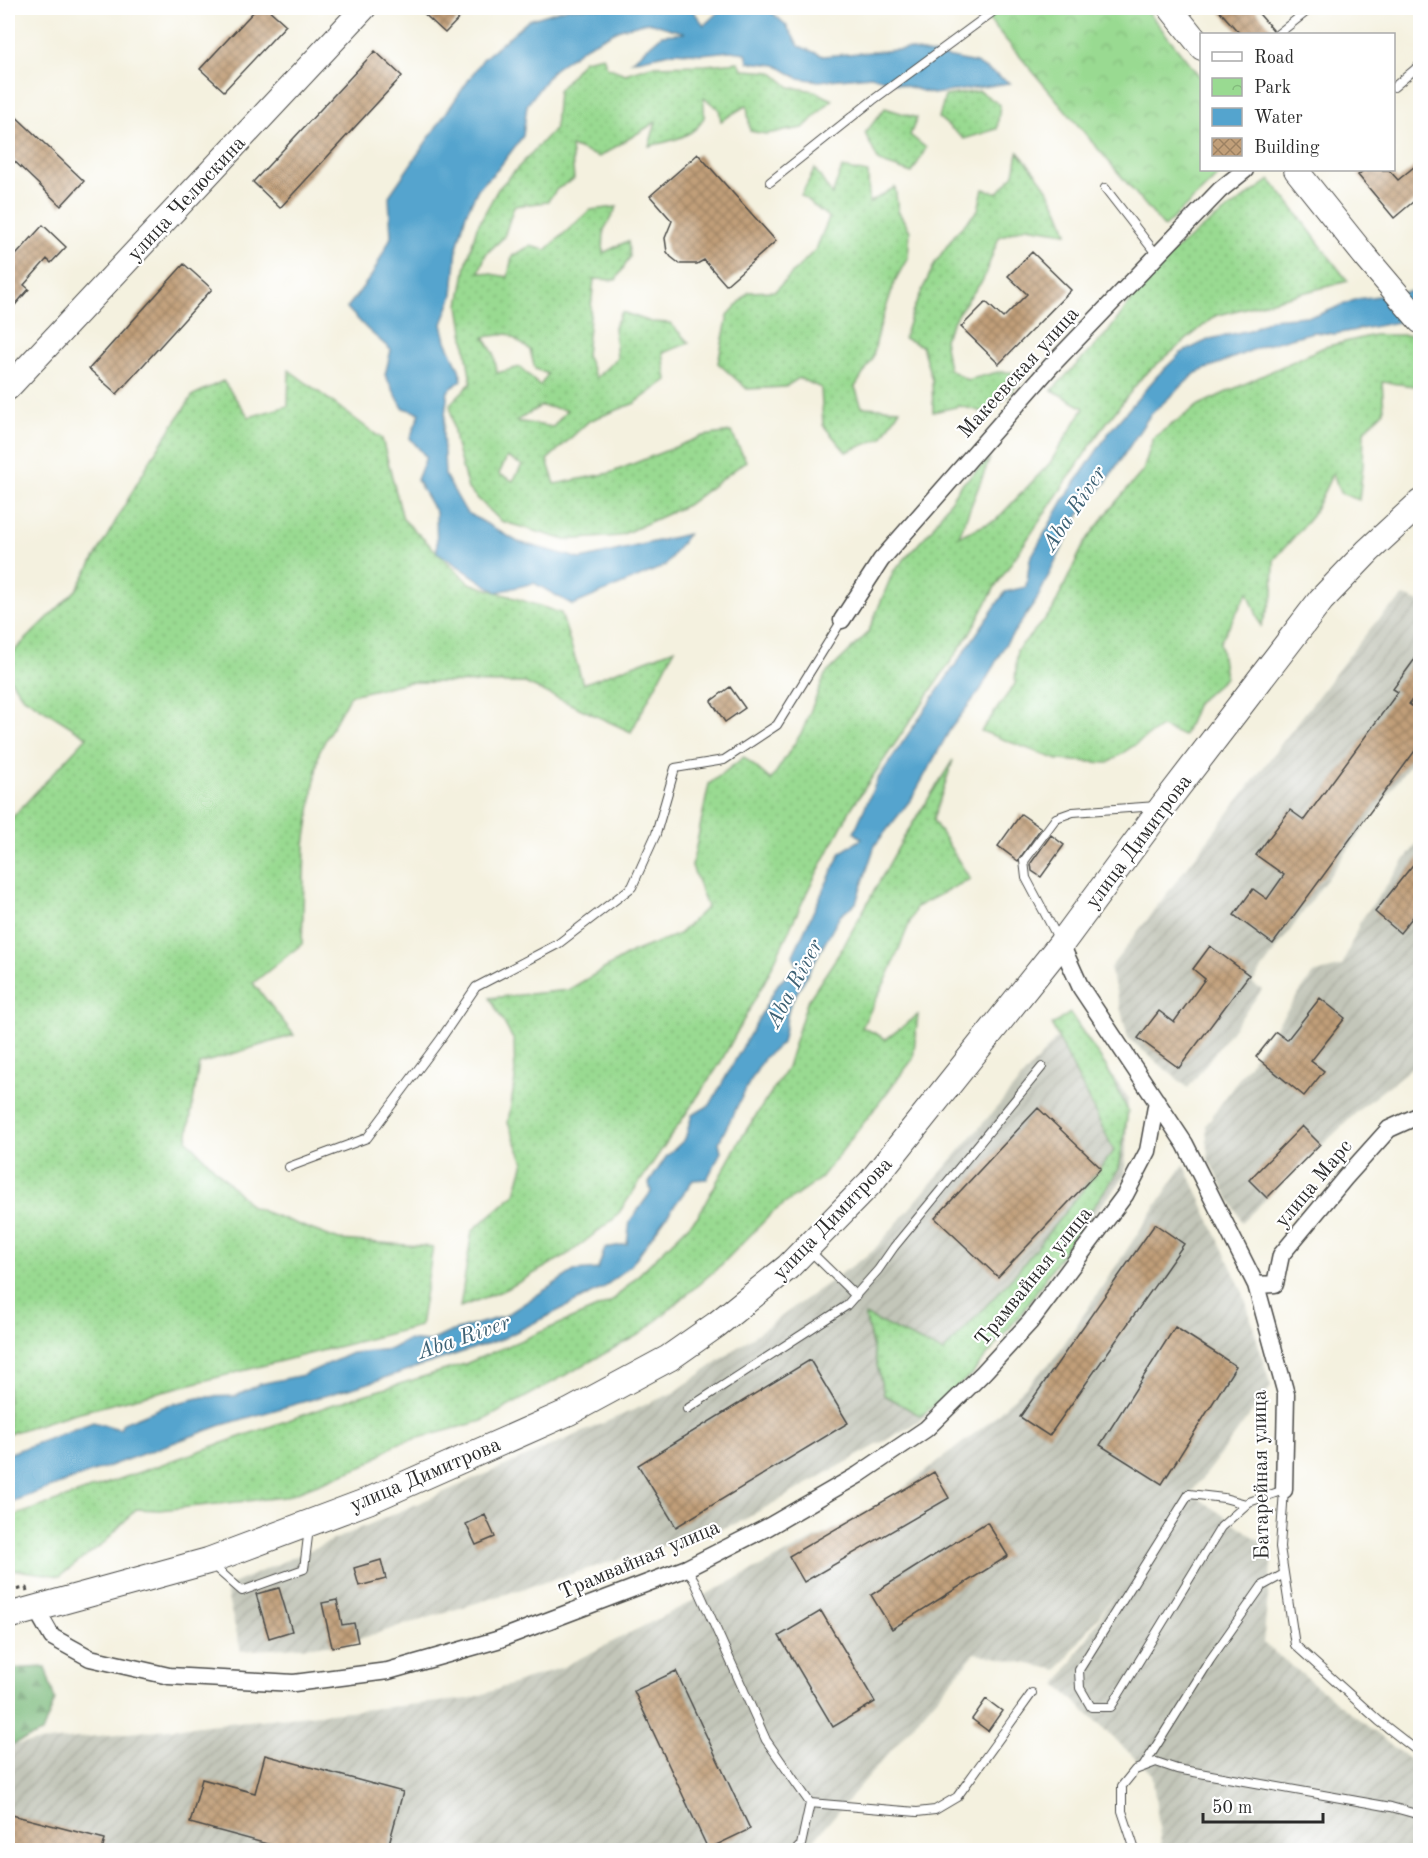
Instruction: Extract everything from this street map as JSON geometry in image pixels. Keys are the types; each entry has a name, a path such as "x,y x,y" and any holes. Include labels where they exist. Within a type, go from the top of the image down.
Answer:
{"main road":[{"name":"улица Димитрова","path":"8,1616 208,1561 368,1501 569,1412 669,1358 716,1325 788,1267 871,1182 1061,945 1163,806 1321,600 1368,551 1420,503"}],"street":[{"name":"улица Челюскина","path":"8,388 364,8"},
{"path":"1170,8 1200,46"},
{"name":"Макеевская улица","path":"842,620 880,560 1051,366 1220,190 1244,171"},
{"path":"1297,171 1420,321"},
{"name":"Батарейная улица","path":"1061,945 1081,988 1185,1144 1256,1285 1286,1394 1284,1490"},
{"name":"Трамвайная улица","path":"36,1609 52,1637 90,1658 169,1676 294,1683 388,1671 497,1640 687,1568 768,1527 858,1475 926,1429 983,1373 1030,1322 1125,1195 1148,1151 1157,1101"},
{"name":"улица Марс","path":"1256,1285 1275,1284 1281,1256 1345,1178 1389,1129 1420,1115"}],"lane":[{"path":"770,182 945,45 998,8"},
{"path":"1279,33 1311,8"},
{"path":"1395,86 1420,65"},
{"path":"1105,188 1157,255"},
{"path":"289,1167 367,1138 440,1040 476,987 558,944 632,887 656,834 675,768 724,760 777,725 842,620"},
{"path":"1061,945 1026,878 1024,861 1056,818 1073,812 1163,806"},
{"path":"687,1409 846,1306 1042,1067"},
{"path":"807,1248 856,1296"},
{"path":"1246,1504 1224,1498 1188,1494 1079,1670 1080,1688 1091,1707 1111,1707 1221,1527 1246,1504 1284,1490"},
{"name":"Батарейная улица","path":"1284,1490 1280,1547 1295,1645 1380,1722 1420,1753"},
{"path":"208,1561 242,1592 304,1569 310,1522"},
{"path":"687,1568 766,1740 810,1803 801,1845 796,1851"},
{"path":"1143,1767 1204,1670 1262,1586 1284,1574"},
{"path":"810,1803 917,1812 935,1810 957,1797 1032,1693"},
{"path":"1135,1851 1122,1811 1122,1786 1136,1770 1156,1762 1177,1769 1380,1805 1420,1815"}],"shaded area":[{"path":"1404,596 1420,602 1420,750 1252,983 1262,990 1188,1088 1128,1038 1110,968 1354,649 1375,623"},
{"path":"1420,839 1420,1061 1362,1107 1242,1222 1208,1159 1206,1125 1313,974 1342,966 1360,922"},
{"path":"1073,1019 1128,1098 1125,1176 973,1366 918,1422 738,1523 342,1644 241,1651 225,1587 675,1392 873,1251"},
{"path":"1184,1164 1244,1295 1271,1387 1191,1493 1273,1550 1263,1643 1420,1768 1420,1843 1416,1850 1162,1850 1152,1774 1057,1685 1116,1593 1058,1670 975,1653 805,1850 8,1850 8,1745 469,1699 563,1667 880,1506 987,1424 1054,1359"}],"green space":[{"path":"979,8 1145,8 1200,77 1200,171 1223,171 1164,227"},
{"path":"603,56 607,67 625,74 651,66 738,62 744,70 772,72 790,87 815,91 832,100 803,128 766,134 750,131 747,105 721,121 719,109 704,98 704,117 700,124 680,138 649,146 656,122 599,157 571,146 574,179 557,189 547,202 514,206 504,237 486,254 479,272 508,277 512,256 530,246 546,250 590,210 617,207 604,230 603,253 628,241 630,257 616,280 594,279 586,355 596,378 617,358 614,327 622,312 651,322 670,323 689,343 663,353 667,380 635,403 589,421 547,460 555,484 610,473 703,436 731,432 746,461 687,505 619,536 565,540 501,521 468,489 456,445 450,404 471,383 459,305 466,265 477,227 498,189 555,128 558,91 584,60","holes":["508,334 530,350 535,369 548,374 540,386 520,367 497,373 494,354 484,337","541,406 567,410 553,427 516,421","507,457 522,465 513,481 499,474"]},
{"path":"980,91 1000,105 997,129 964,139 939,118 945,96"},
{"path":"885,108 917,118 910,135 926,148 912,173 879,162 865,133"},
{"path":"1018,152 1047,190 1067,233 1026,227 999,237 983,280 958,313 944,339 949,369 967,380 998,372 1029,372 990,414 960,406 933,412 932,380 922,346 904,338 913,310 935,263 956,233 978,210 983,189 998,193 1014,174"},
{"path":"842,168 868,173 869,203 895,187 898,211 910,231 908,257 895,281 880,326 872,360 855,387 862,407 900,409 882,438 846,452 823,425 821,388 799,378 785,387 747,389 718,363 728,315 749,292 775,291 816,249 829,218 801,195 815,169 832,195"},
{"path":"1270,180 1348,281 1215,316 1143,376 1101,430 995,587 972,630 852,807 810,886 767,977 719,1065 616,1217 570,1253 507,1289 460,1307 472,1231 515,1194 524,1162 508,1123 515,1080 514,1041 490,998 568,990 633,952 679,934 707,907 692,866 709,784 744,757 771,780 802,732 825,675 868,633 893,572 931,530 960,486 990,458 959,536 996,520 1050,463 1084,408 1052,390 1109,331 1156,266 1202,228"},
{"path":"1374,335 1415,335 1420,342 1420,381 1415,386 1382,382 1384,411 1364,431 1359,500 1340,493 1333,473 1312,516 1274,560 1273,596 1261,626 1248,592 1220,642 1225,678 1197,703 1184,736 1161,727 1108,763 1058,760 981,731 1015,684 1017,650 1052,611 1085,542 1143,471 1153,438 1199,405 1324,347"},
{"path":"289,370 382,439 403,519 469,583 561,613 583,684 675,649 631,732 525,683 409,682 350,695 319,752 305,845 302,944 253,983 294,1035 199,1064 187,1140 252,1207 339,1240 433,1247 420,1326 72,1414 8,1434 8,822 87,737 22,696 8,676 8,657 77,589 151,459 193,395 223,381 249,417 288,406"},
{"path":"953,760 933,820 970,879 916,907 888,976 862,1027 886,1039 918,1015 913,1059 821,1178 772,1213 720,1266 642,1333 482,1421 396,1444 366,1465 284,1497 160,1510 136,1509 105,1542 60,1576 8,1569 8,1518 334,1404 465,1364 611,1302 698,1216 741,1138 786,1070 807,1002 842,949 904,837"},
{"path":"1070,1013 1107,1068 1128,1111 1119,1169 1024,1310 972,1374 921,1416 884,1395 865,1315 943,1352 1013,1277 1114,1151 1052,1025"},
{"path":"45,1667 55,1700 42,1733 8,1746 8,1669"}],"water":[{"path":"568,8 691,8 704,25 723,8 767,8 786,25 799,46 823,56 908,49 976,63 1010,83 933,94 871,76 819,81 798,78 776,65 748,62 746,53 730,51 702,54 675,52 632,61 662,35 685,33 648,22 620,29 585,47 553,70 527,105 523,136 498,169 478,189 466,214 457,248 453,295 442,324 446,341 462,380 448,391 443,432 445,475 466,512 518,542 581,559 688,534 665,566 573,605 534,583 497,592 437,552 436,513 417,480 426,457 410,438 420,413 403,408 385,375 391,350 347,308 372,275 391,237 389,196 483,59 529,20"},
{"name":"Aba River","path":"1420,290 1420,318 1335,334 1313,332 1262,346 1196,373 1150,415 1106,482 1078,516 1036,601 1005,645 981,689 951,728 912,798 875,845 856,903 840,916 789,1007 782,1043 765,1057 749,1083 719,1142 721,1152 707,1179 693,1180 631,1265 603,1288 502,1339 366,1384 222,1425 8,1503 8,1454 93,1422 120,1429 123,1423 168,1405 203,1397 236,1396 260,1384 303,1375 352,1353 391,1349 407,1340 429,1342 450,1332 505,1316 574,1271 598,1269 605,1248 627,1244 630,1221 651,1192 649,1183 666,1157 685,1139 692,1115 710,1105 778,984 797,966 793,955 841,852 862,839 854,832 877,780 1005,592 1026,587 1030,559 1063,501 1110,431 1157,376 1181,353 1210,339 1250,330 1271,319 1318,315 1357,299"}],"building":[{"path":"257,8 267,8 286,25 224,91 200,69"},
{"path":"418,8 469,8 445,33"},
{"path":"1217,8 1254,8 1273,30 1272,33 1239,33"},
{"path":"375,51 402,76 280,208 253,182"},
{"path":"8,109 84,181 61,206 8,155"},
{"path":"698,154 776,241 726,285 704,260 697,264 680,264 671,257 667,252 665,238 672,221 650,196"},
{"path":"1420,162 1420,196 1394,218 1358,175 1363,171 1390,171 1398,180"},
{"path":"43,225 66,247 51,263 47,259 24,285 29,289 8,313 8,264"},
{"path":"1032,252 1071,290 999,364 961,327 986,302 1003,318 1027,294 1008,276"},
{"path":"184,264 212,289 117,394 89,369"},
{"path":"1420,652 1420,688 1409,704 1420,712 1420,744 1273,944 1234,915 1253,889 1267,899 1284,875 1256,855 1290,810 1304,820 1398,692 1393,689"},
{"path":"730,687 745,708 725,722 711,701"},
{"path":"1021,814 1041,828 1018,861 998,846"},
{"path":"1051,835 1064,845 1041,877 1032,871 1031,863"},
{"path":"1420,856 1420,908 1400,933 1375,912"},
{"path":"1210,946 1249,975 1179,1068 1138,1038 1159,1011 1174,1022 1205,979 1193,969"},
{"path":"1320,998 1345,1018 1311,1061 1324,1071 1304,1096 1256,1057 1276,1032 1287,1040"},
{"path":"1038,1108 1101,1168 998,1277 935,1218"},
{"path":"1302,1126 1320,1144 1267,1198 1249,1180"},
{"path":"1155,1224 1184,1244 1049,1436 1020,1417"},
{"path":"1175,1327 1236,1366 1162,1484 1100,1445"},
{"path":"810,1360 848,1423 676,1527 638,1465"},
{"path":"934,1472 949,1498 804,1582 789,1556"},
{"path":"485,1515 495,1537 476,1545 466,1524"},
{"path":"987,1522 1008,1556 892,1629 871,1595"},
{"path":"381,1560 386,1579 359,1586 354,1568"},
{"path":"279,1588 292,1631 269,1638 256,1594"},
{"path":"337,1600 342,1625 354,1623 358,1642 332,1647 322,1603"},
{"path":"821,1611 875,1702 833,1727 779,1636"},
{"path":"676,1671 750,1829 708,1849 634,1691"},
{"path":"986,1699 1002,1711 988,1731 972,1719"},
{"path":"265,1755 403,1792 387,1851 293,1851 190,1823 202,1779 255,1793"},
{"path":"8,1814 105,1839 102,1851 8,1851"}]}
